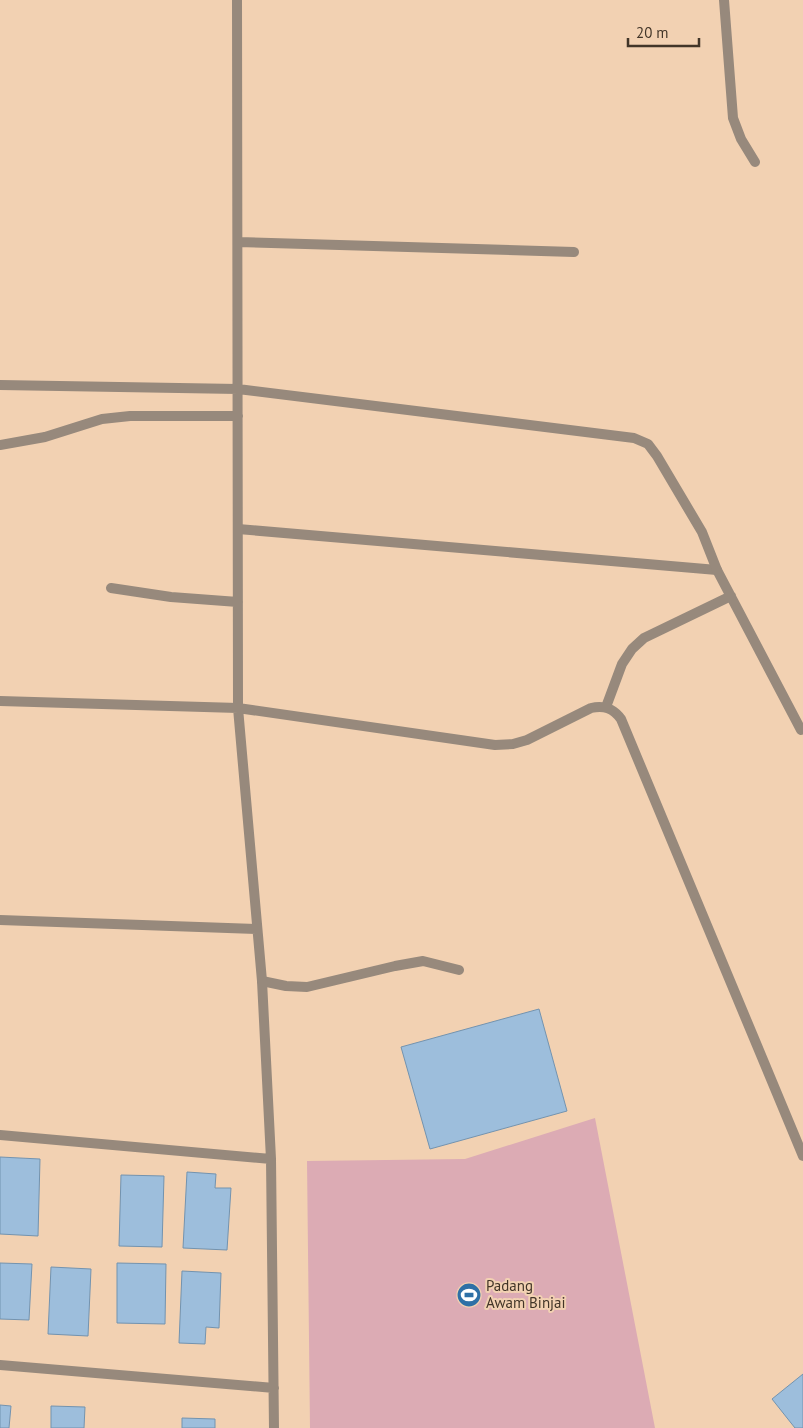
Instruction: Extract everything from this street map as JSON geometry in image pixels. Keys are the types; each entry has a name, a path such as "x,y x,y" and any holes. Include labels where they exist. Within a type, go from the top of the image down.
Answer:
{"street":[{"path":"237,0 238,708 262,980 271,1158 274,1428"},
{"path":"724,0 733,118 741,139 755,162"},
{"path":"238,242 574,252"},
{"path":"0,385 238,389 634,438 648,444 702,532 717,570 801,730"},
{"path":"0,445 45,437 102,420 130,416 238,416"},
{"path":"238,530 717,570"},
{"path":"111,588 170,597 238,602"},
{"path":"606,707 622,664 632,648 644,638 731,596"},
{"path":"0,701 238,708 495,745 512,744 527,740 591,708 606,707 617,713 803,1156"},
{"path":"0,920 257,929"},
{"path":"262,980 286,986 307,987 423,961 458,970"},
{"path":"0,1135 271,1158"},
{"path":"0,1365 274,1388"}],"shaded area":[{"name":"Padang Awam Binjai","path":"595,1118 655,1428 310,1428 307,1161 465,1159"}],"building":[{"path":"539,1009 567,1111 430,1149 401,1047"},
{"path":"0,1157 40,1159 38,1236 0,1234"},
{"path":"187,1172 216,1174 215,1188 231,1188 227,1250 183,1248"},
{"path":"121,1175 164,1176 162,1247 119,1246"},
{"path":"0,1263 32,1264 29,1320 0,1319"},
{"path":"117,1263 166,1264 165,1324 117,1323"},
{"path":"51,1267 91,1269 88,1336 48,1334"},
{"path":"182,1271 221,1273 219,1328 206,1327 205,1344 179,1343"},
{"path":"803,1374 803,1428 795,1428 772,1399"},
{"path":"0,1405 11,1406 9,1428 0,1428"},
{"path":"51,1406 85,1407 84,1428 51,1428"},
{"path":"182,1418 215,1419 215,1428 182,1428"}],"place":[{"name":"Padang Awam Binjai","path":"469,1295"}]}
